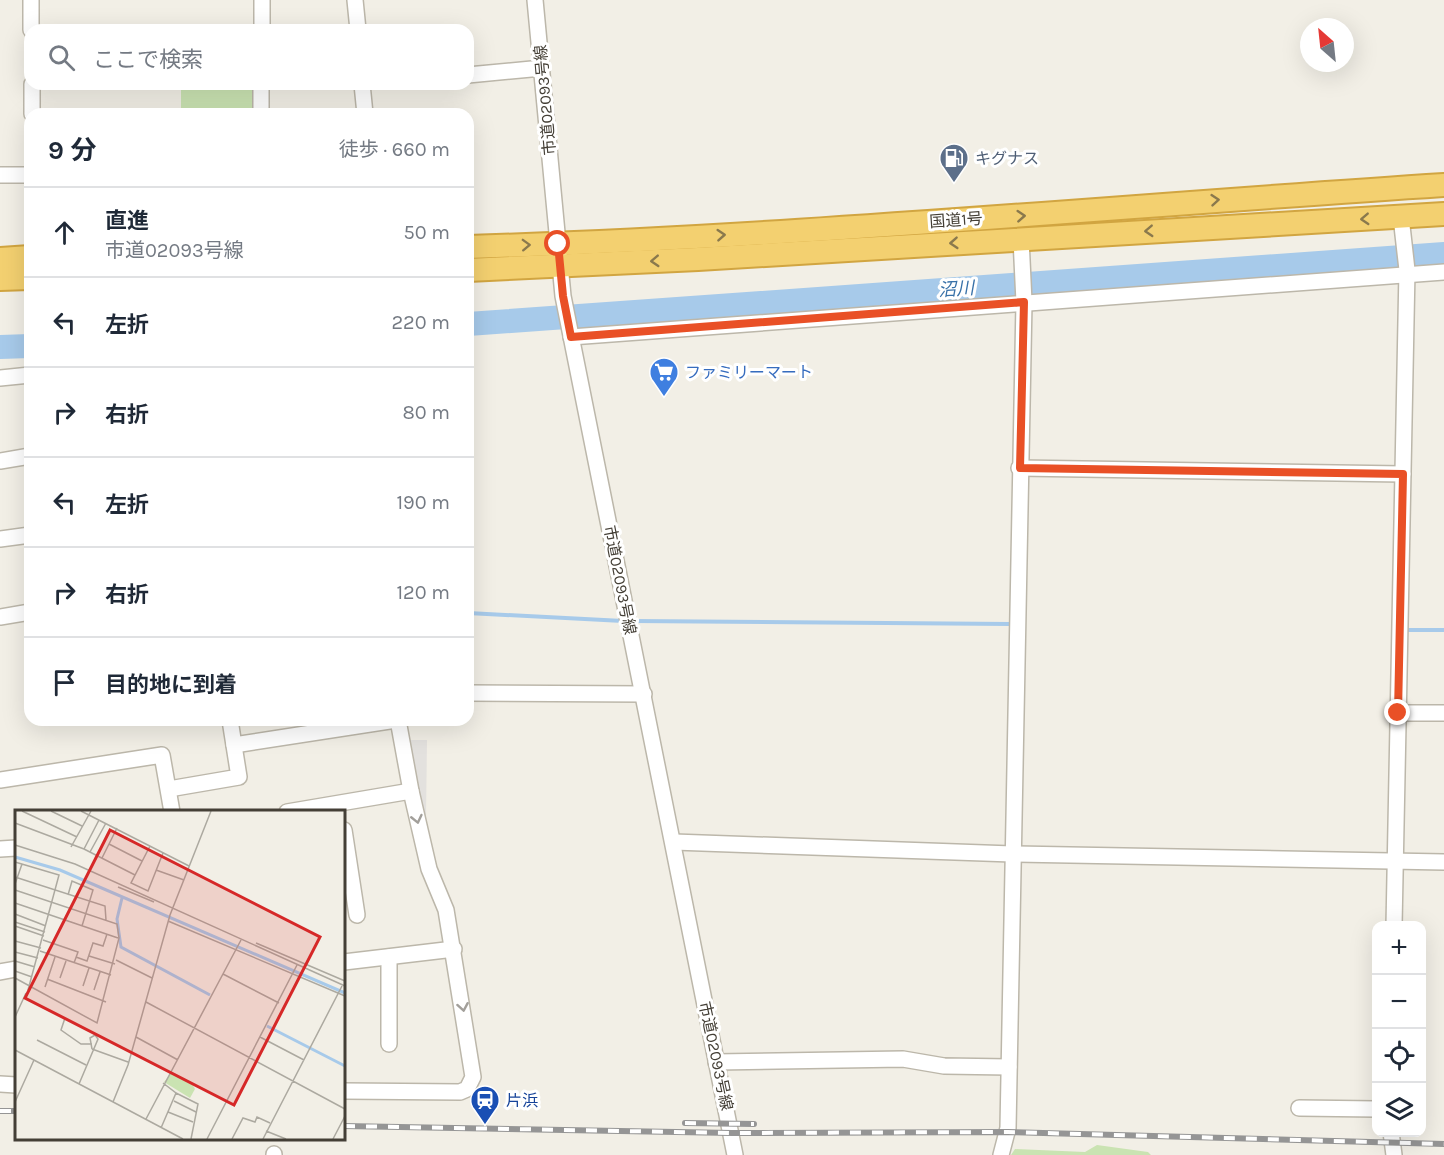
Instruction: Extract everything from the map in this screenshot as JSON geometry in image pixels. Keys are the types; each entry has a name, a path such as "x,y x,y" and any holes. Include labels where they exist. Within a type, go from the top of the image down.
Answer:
{"highway":[{"name":"国道1号","path":"474,269 560,255 1020,216 1444,185"},
{"name":"国道1号","path":"474,248 560,255 1402,226 1444,214"},
{"path":"0,258 24,257"},
{"path":"0,279 24,278"}],"street":[{"path":"31,0 32,24"},
{"path":"262,0 262,24"},
{"path":"355,0 357,24"},
{"name":"市道02093号線","path":"535,0 563,296 735,1155"},
{"path":"474,74 542,68"},
{"path":"32,90 32,108"},
{"path":"261,90 261,108"},
{"path":"363,90 365,108"},
{"path":"0,175 24,175"},
{"path":"1394,921 1407,272 1402,226"},
{"path":"1001,1155 1008,1132 1024,300 1021,238"},
{"path":"571,335 1407,272 1444,272"},
{"path":"0,378 24,376"},
{"path":"0,461 24,457"},
{"path":"1020,468 1403,474"},
{"path":"0,539 24,536"},
{"path":"0,617 24,613"},
{"path":"474,693 644,694"},
{"path":"1398,713 1444,713"},
{"path":"169,789 238,777 231,726"},
{"path":"234,745 358,726"},
{"path":"345,1091 460,1092 471,1084 473,1077 446,910 429,869 398,726"},
{"path":"0,780 162,755 172,810"},
{"path":"308,810 340,807 411,791"},
{"path":"345,837 357,915"},
{"path":"674,842 1012,854 1444,862"},
{"path":"0,849 15,848"},
{"path":"345,962 454,949"},
{"path":"389,957 389,1044"},
{"path":"0,972 15,969"},
{"path":"716,1062 903,1059 944,1066 1009,1066"},
{"path":"0,1084 15,1086"},
{"path":"1299,1108 1372,1109"},
{"path":"1392,1137 1394,1155"}],"green space":[{"path":"181,90 255,90 255,108 181,108"},
{"path":"1097,1145 1148,1152 1151,1155 1011,1155 1015,1149 1085,1152"}],"shaded area":[{"path":"407,740 427,740 426,820 421,820"}],"waterway":[{"name":"沼川","path":"474,324 1444,254"},
{"name":"沼川","path":"0,347 24,346"},
{"path":"474,613 623,621"},
{"path":"633,621 1010,624"},
{"path":"1405,630 1444,630"}],"railway":[{"path":"0,1111 15,1111"},
{"path":"685,1123 754,1124"},
{"path":"345,1126 732,1133 1008,1132 1444,1144"}],"place":[{"name":"キグナス","path":"954,184"},
{"name":"ファミリーマート","path":"664,398"},
{"name":"片浜","path":"485,1126"}],"route":[{"path":"558,244 563,296 571,337 1024,302 1020,468 1403,474 1398,713"}]}
